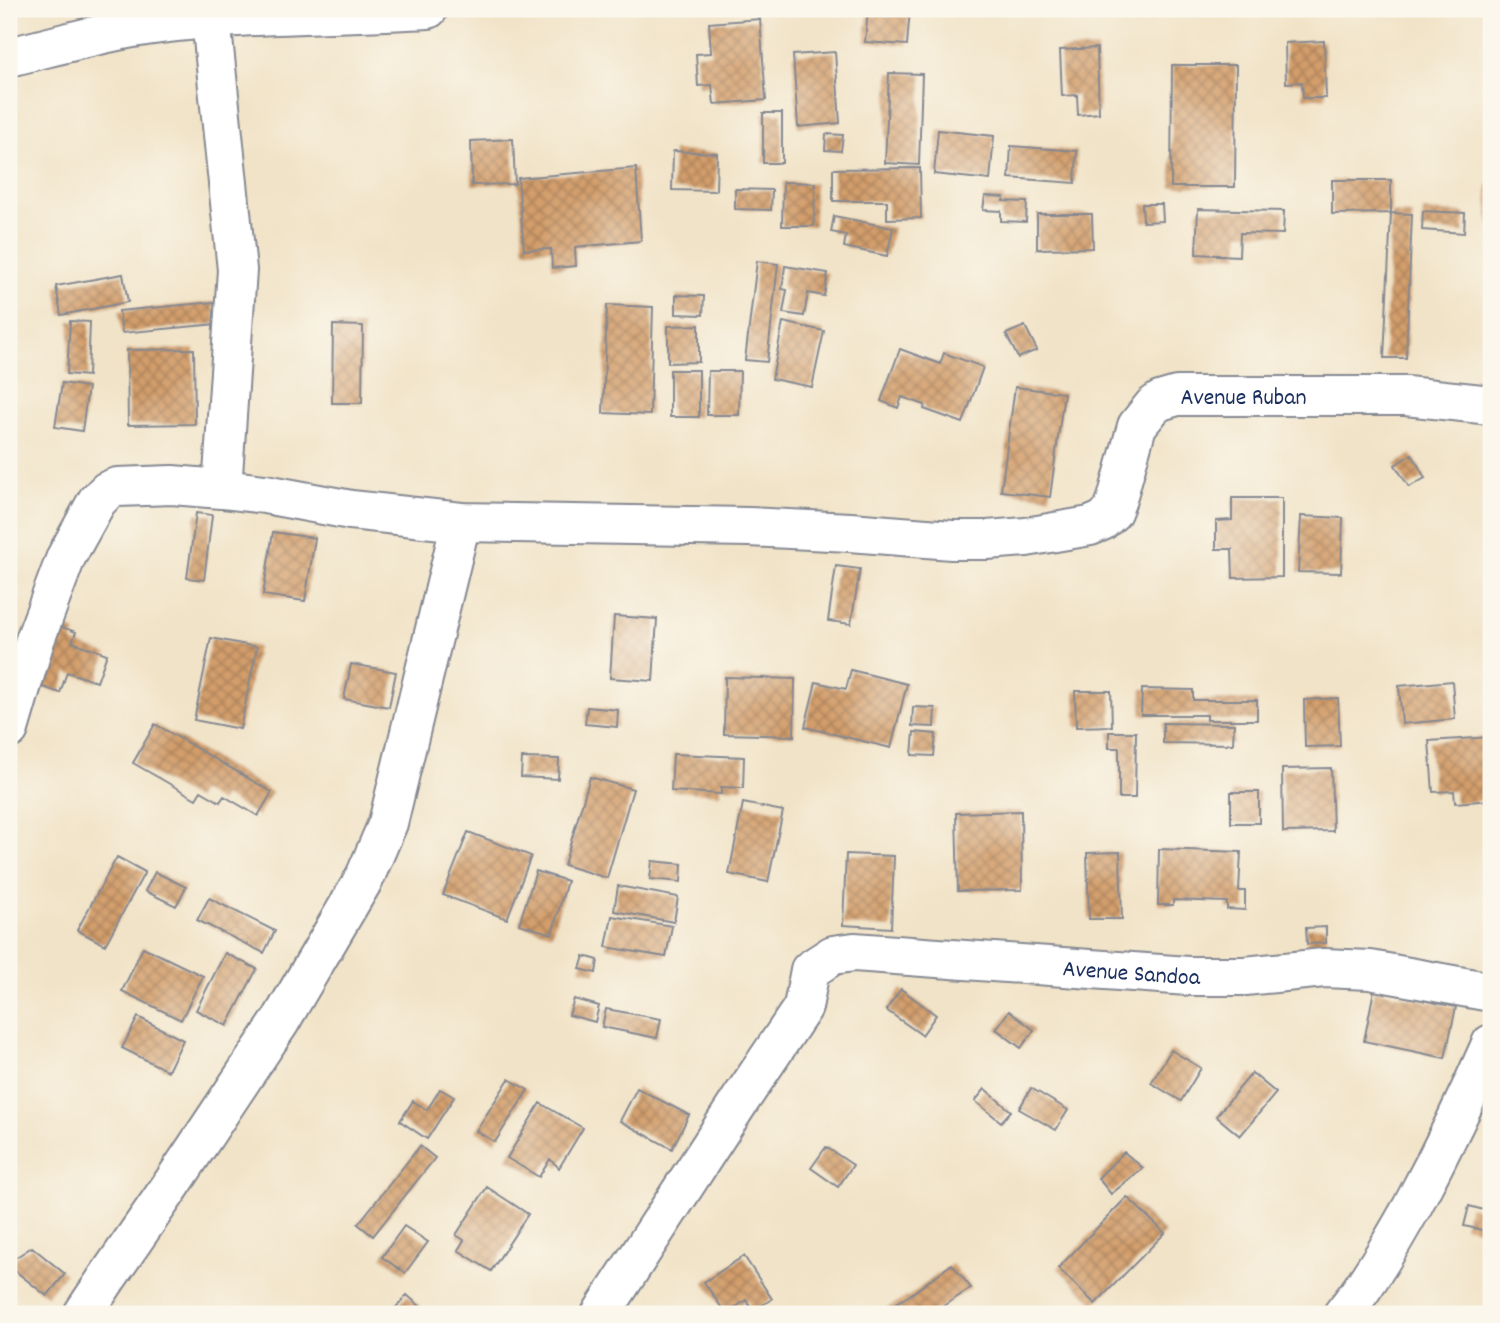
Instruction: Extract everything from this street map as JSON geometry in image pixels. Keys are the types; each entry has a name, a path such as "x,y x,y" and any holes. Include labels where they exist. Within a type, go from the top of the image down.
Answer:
{"street":[{"path":"9,57 83,39 211,14 428,9"},
{"path":"211,14 237,270 222,489"},
{"name":"Avenue Ruban","path":"9,729 35,640 66,557 97,501 107,491 117,487 172,485 222,489 351,510 461,522 749,527 987,540 1026,537 1102,522 1112,512 1137,426 1153,406 1177,396 1405,396 1491,405"},
{"path":"83,1314 280,1022 364,879 388,823 461,522"},
{"name":"Avenue Sandoa","path":"601,1314 803,1007 810,970 833,955 854,952 1188,976 1245,976 1324,968 1370,970 1491,992"},
{"path":"1343,1314 1405,1219 1465,1104 1491,1044"}],"building":[{"path":"868,9 910,9 907,45 865,42"},
{"path":"760,19 766,100 714,104 712,85 698,86 696,54 711,53 709,23"},
{"path":"1324,41 1326,98 1303,98 1302,82 1286,83 1285,43"},
{"path":"1097,48 1099,113 1078,115 1077,95 1062,96 1060,50"},
{"path":"835,52 840,123 798,127 793,55"},
{"path":"1172,65 1236,65 1235,187 1171,187"},
{"path":"889,73 922,74 919,165 885,163"},
{"path":"763,113 782,113 782,163 763,163"},
{"path":"938,130 994,136 990,180 934,174"},
{"path":"826,134 843,135 841,151 825,150"},
{"path":"513,139 515,184 472,185 471,141"},
{"path":"1011,146 1077,151 1075,183 1009,178"},
{"path":"673,151 717,153 716,191 672,190"},
{"path":"636,168 641,241 575,247 576,266 552,268 551,249 524,250 518,178"},
{"path":"920,168 921,218 887,219 887,201 833,201 833,169"},
{"path":"1332,180 1391,180 1391,213 1332,214"},
{"path":"783,182 815,183 814,226 782,226"},
{"path":"1487,185 1491,185 1491,226 1489,226"},
{"path":"735,189 772,190 771,210 735,209"},
{"path":"985,196 1004,197 1003,201 1027,202 1026,222 1001,221 1001,211 983,210"},
{"path":"1142,204 1162,204 1163,221 1143,222"},
{"path":"1198,209 1284,211 1283,234 1240,233 1239,256 1196,254"},
{"path":"1423,211 1465,213 1464,233 1422,230"},
{"path":"1391,213 1412,214 1406,358 1384,358"},
{"path":"1037,214 1092,214 1093,248 1037,249"},
{"path":"834,216 893,228 887,256 844,247 846,235 831,232"},
{"path":"757,261 778,264 767,362 745,360"},
{"path":"785,266 828,273 824,296 808,293 804,316 783,313 787,290 782,289"},
{"path":"123,274 128,302 61,315 56,286"},
{"path":"676,295 704,296 703,315 676,314"},
{"path":"214,302 216,324 122,333 119,311"},
{"path":"607,305 653,307 650,415 603,413"},
{"path":"70,321 90,322 88,376 67,374"},
{"path":"783,322 824,331 812,387 772,379"},
{"path":"333,325 363,326 362,403 332,403"},
{"path":"699,325 699,362 668,363 668,326"},
{"path":"1025,326 1037,350 1018,358 1006,334"},
{"path":"194,349 195,424 128,425 127,350"},
{"path":"900,349 940,364 944,353 983,367 963,423 924,409 925,405 902,397 898,408 881,401"},
{"path":"670,370 699,370 699,417 670,417"},
{"path":"708,371 740,371 739,415 707,415"},
{"path":"62,383 88,387 82,431 55,427"},
{"path":"1015,387 1064,393 1050,497 1001,491"},
{"path":"1412,454 1425,478 1409,487 1395,465"},
{"path":"1232,498 1282,498 1282,577 1233,578 1232,549 1216,549 1216,521 1232,520"},
{"path":"196,513 212,515 204,580 187,578"},
{"path":"1301,516 1343,518 1341,573 1298,572"},
{"path":"273,532 315,538 305,601 263,595"},
{"path":"836,566 860,569 851,624 828,621"},
{"path":"614,616 657,619 653,681 610,678"},
{"path":"51,623 76,632 72,642 107,654 97,682 67,672 60,693 29,682"},
{"path":"211,638 257,647 240,729 194,720"},
{"path":"351,664 396,672 389,707 344,699"},
{"path":"851,670 907,684 891,748 805,727 816,682 846,689"},
{"path":"725,677 795,679 794,736 724,734"},
{"path":"1452,681 1455,719 1402,724 1399,686"},
{"path":"1142,689 1193,690 1193,700 1257,700 1257,720 1207,720 1207,715 1141,715"},
{"path":"1075,691 1111,691 1112,726 1076,727"},
{"path":"1338,698 1340,746 1305,747 1304,700"},
{"path":"587,707 618,710 617,727 585,724"},
{"path":"913,707 935,708 934,727 912,726"},
{"path":"1163,723 1234,724 1233,744 1163,743"},
{"path":"155,724 272,792 258,816 224,796 220,802 201,791 196,799 133,763"},
{"path":"914,732 936,734 934,756 912,755"},
{"path":"1109,732 1136,732 1135,798 1119,798 1119,748 1109,748"},
{"path":"1491,737 1491,800 1455,803 1454,791 1433,792 1429,741"},
{"path":"673,754 744,757 743,788 721,787 721,794 671,791"},
{"path":"522,758 559,759 558,779 521,777"},
{"path":"1331,768 1333,831 1283,832 1282,769"},
{"path":"590,777 633,789 607,878 564,865"},
{"path":"1231,792 1259,792 1259,823 1231,823"},
{"path":"743,803 783,811 768,882 729,874"},
{"path":"1021,811 1022,890 958,891 956,813"},
{"path":"468,832 531,856 507,919 443,895"},
{"path":"1159,849 1241,852 1239,891 1245,891 1245,910 1227,909 1227,902 1173,900 1173,905 1158,905"},
{"path":"1120,852 1122,919 1089,919 1087,853"},
{"path":"846,854 894,856 891,928 843,925"},
{"path":"117,857 145,872 105,945 77,930"},
{"path":"652,861 682,864 681,882 650,879"},
{"path":"536,871 567,881 552,934 519,924"},
{"path":"155,872 186,887 176,906 145,891"},
{"path":"618,886 678,897 674,922 614,911"},
{"path":"209,898 275,931 264,953 197,920"},
{"path":"612,916 672,926 666,957 606,947"},
{"path":"1326,927 1326,943 1307,944 1306,928"},
{"path":"143,947 203,976 181,1020 122,991"},
{"path":"225,953 257,969 227,1026 196,1010"},
{"path":"584,956 598,960 596,973 580,969"},
{"path":"901,989 936,1015 922,1035 886,1010"},
{"path":"1374,990 1456,1007 1445,1058 1364,1041"},
{"path":"574,999 599,1006 595,1022 569,1015"},
{"path":"606,1009 661,1019 657,1038 602,1027"},
{"path":"1009,1011 1034,1030 1021,1048 996,1029"},
{"path":"138,1017 183,1040 168,1071 122,1048"},
{"path":"1171,1050 1201,1068 1181,1101 1151,1083"},
{"path":"1252,1073 1276,1093 1240,1136 1216,1116"},
{"path":"509,1079 528,1090 495,1142 476,1131"},
{"path":"637,1088 689,1115 672,1149 620,1121"},
{"path":"1031,1088 1068,1110 1056,1130 1019,1109"},
{"path":"440,1089 454,1097 427,1139 400,1121 413,1101 427,1110"},
{"path":"985,1089 1011,1111 1001,1122 975,1101"},
{"path":"540,1103 583,1128 559,1168 550,1159 539,1177 507,1158"},
{"path":"420,1146 435,1158 373,1236 358,1224"},
{"path":"826,1147 853,1165 838,1187 811,1168"},
{"path":"1124,1152 1143,1168 1111,1194 1098,1178"},
{"path":"487,1187 528,1214 491,1271 458,1250 464,1240 456,1235"},
{"path":"1127,1197 1165,1233 1095,1304 1058,1268"},
{"path":"1469,1206 1491,1212 1491,1232 1464,1226"},
{"path":"404,1226 428,1242 405,1273 382,1257"},
{"path":"32,1247 65,1274 47,1296 9,1266 9,1262"},
{"path":"744,1256 772,1299 753,1311 746,1300 726,1314 704,1282"},
{"path":"952,1264 971,1288 931,1314 877,1314 910,1295"},
{"path":"407,1295 429,1314 390,1314"}]}
